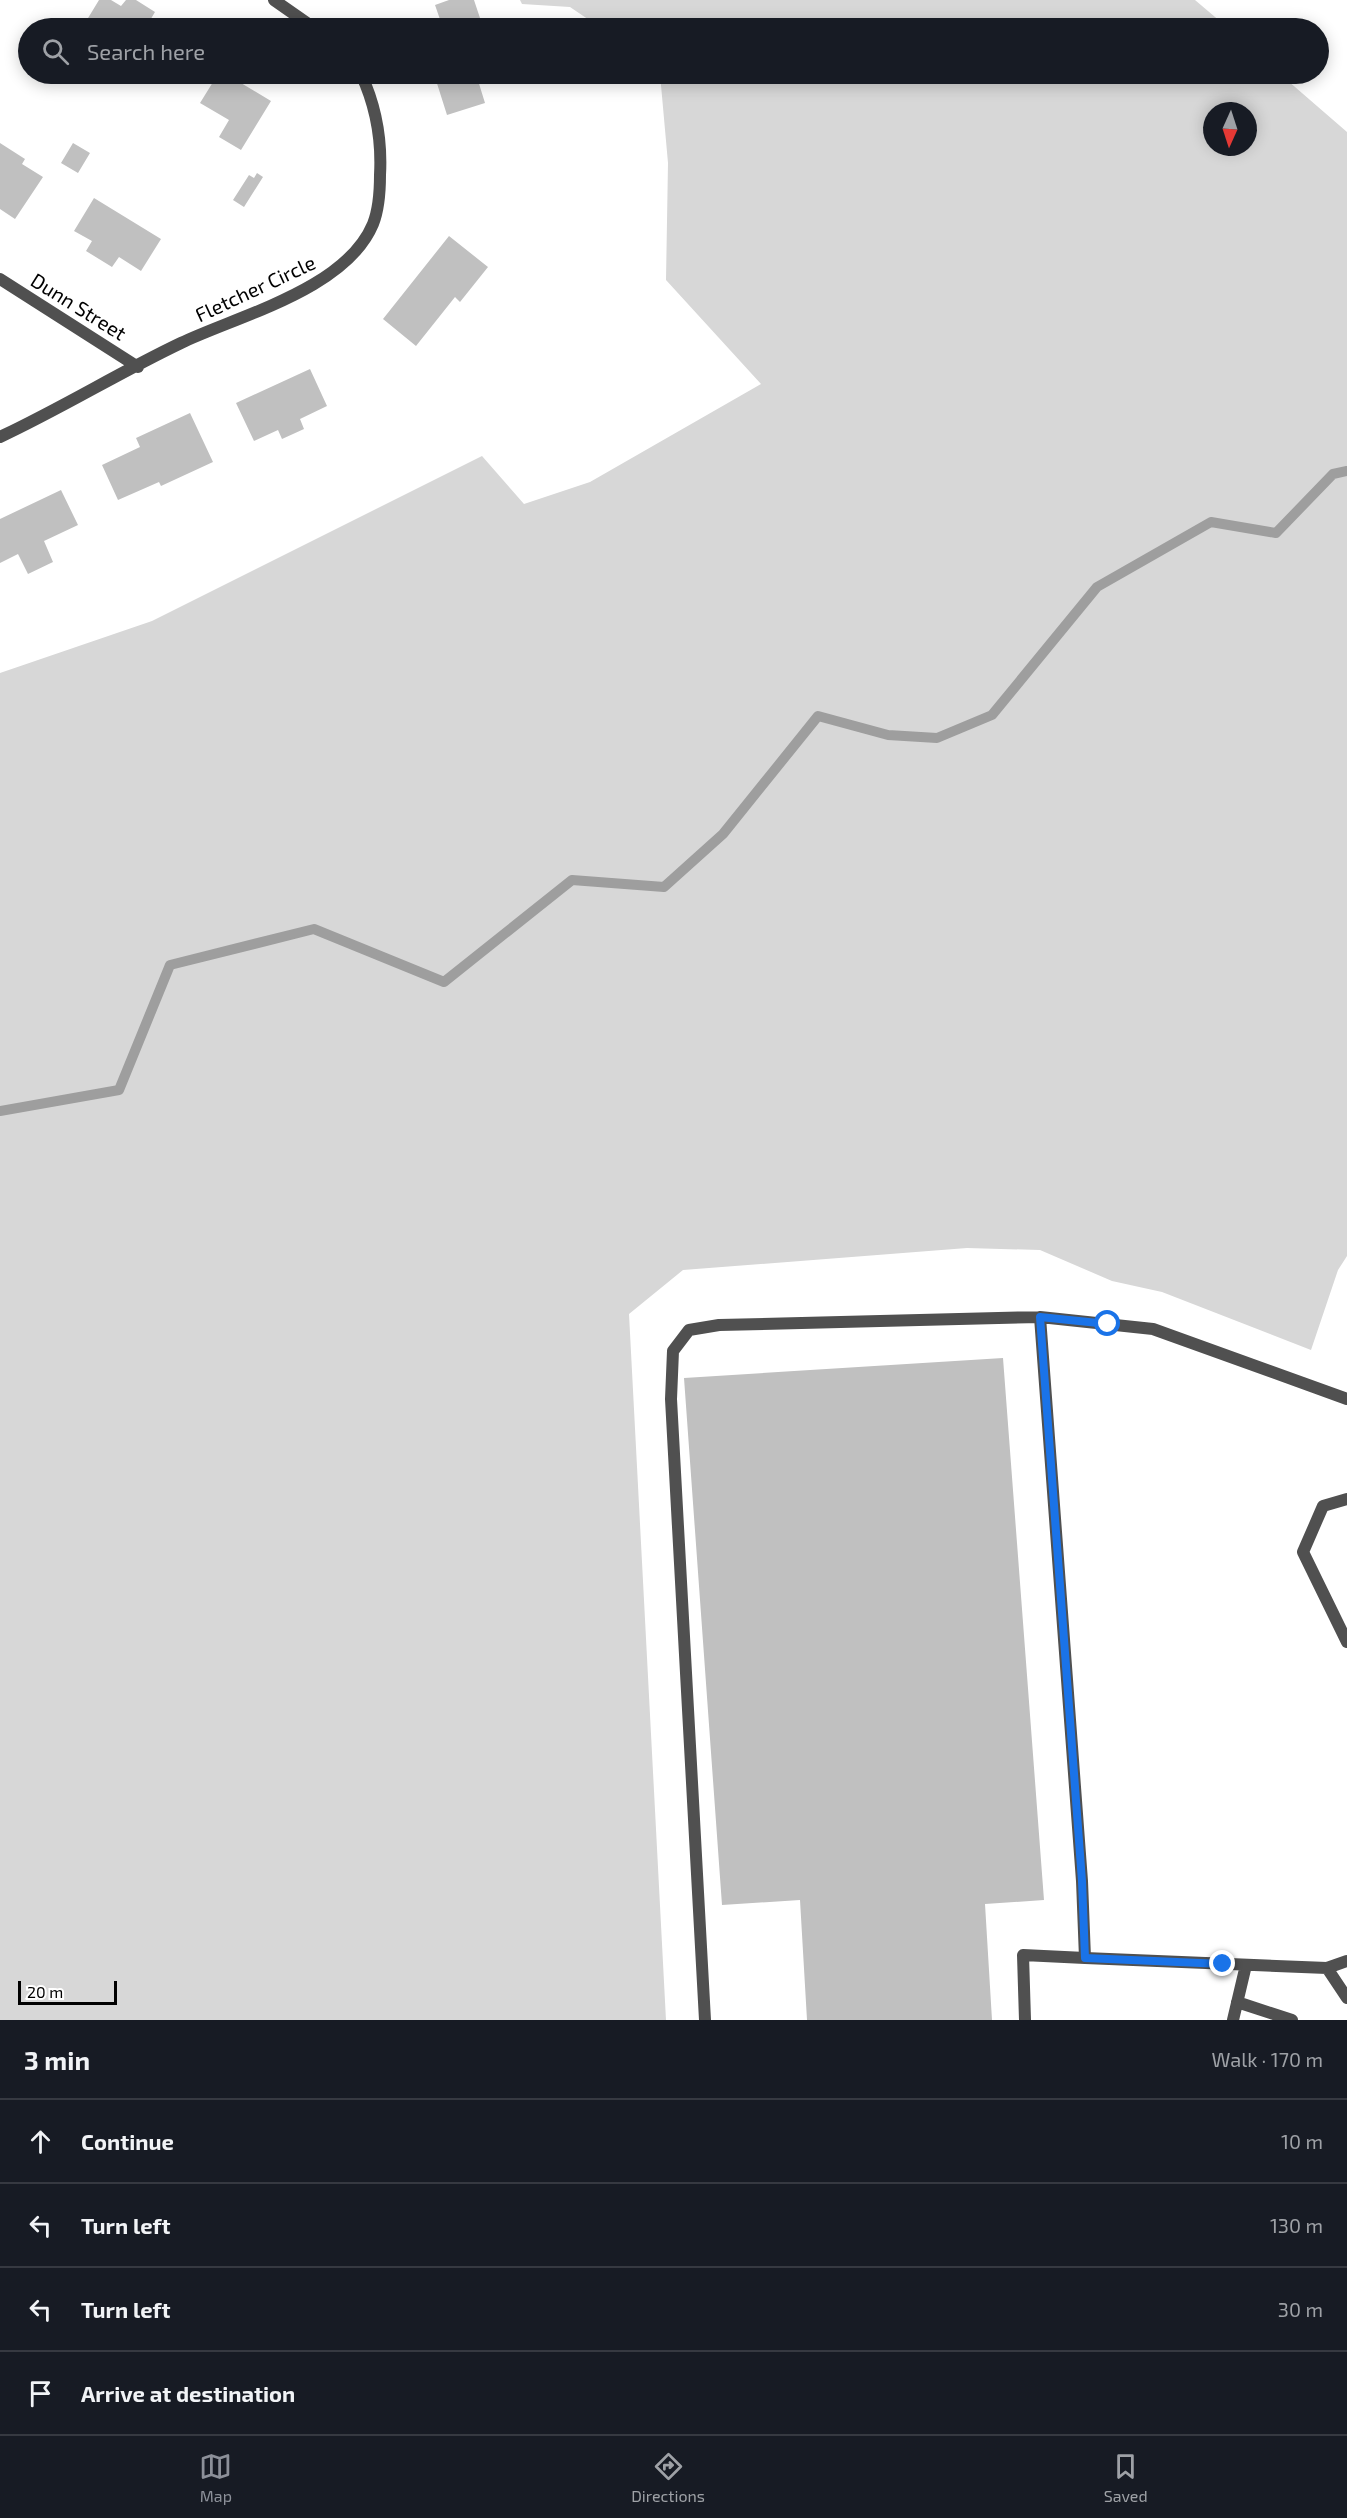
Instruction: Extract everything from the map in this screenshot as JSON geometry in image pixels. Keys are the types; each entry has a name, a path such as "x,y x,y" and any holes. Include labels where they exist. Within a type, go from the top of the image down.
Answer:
{"street":[{"path":"274,0 300,18"},
{"name":"Fletcher Circle","path":"0,437 182,343 259,311 297,292 334,272 359,248 373,224 377,209 381,158 375,111 365,84"},
{"name":"Dunn Street","path":"0,279 138,367"},
{"path":"1040,1317 1082,1881 1085,1958"},
{"path":"705,2020 671,1398 673,1350 689,1330 719,1325 1040,1317 1153,1329 1347,1400"},
{"path":"1347,1499 1323,1506 1304,1552 1347,1642"},
{"path":"1025,2020 1023,1955 1327,1968 1347,1961"},
{"path":"1233,2020 1246,1965"},
{"path":"1327,1968 1347,1998"},
{"path":"1237,2002 1292,2020"}],"shaded area":[{"path":"520,0 1195,0 1216,18 586,18 570,7 522,4"},
{"path":"661,84 1292,84 1347,132 1347,1256 1338,1270 1311,1350 1162,1292 1112,1281 1040,1250 967,1248 683,1270 629,1314 666,2020 0,2020 0,673 152,621 482,456 524,504 590,482 761,384 666,280 668,163"}],"building":[{"path":"99,0 111,0 121,6 126,0 136,0 155,12 151,18 88,18"},
{"path":"449,0 474,0 480,18 440,18 435,5"},
{"path":"212,84 243,84 271,101 241,150 219,137 229,120 200,103"},
{"path":"437,84 479,84 485,103 447,115"},
{"path":"0,143 25,159 22,164 43,177 15,219 0,209"},
{"path":"73,143 90,153 78,173 61,163"},
{"path":"257,173 263,177 244,207 233,200 249,175 254,178"},
{"path":"94,198 161,239 141,271 119,257 112,267 86,251 92,241 74,231"},
{"path":"449,236 488,267 460,302 455,297 416,346 383,319"},
{"path":"310,369 327,406 300,419 304,429 282,439 278,430 254,441 236,403"},
{"path":"190,413 213,462 161,486 159,482 118,500 102,465 140,447 136,438"},
{"path":"61,490 78,525 44,541 53,562 28,574 18,554 0,563 0,519"},
{"path":"1003,1358 1044,1900 985,1904 992,2020 807,2020 800,1900 722,1905 684,1378"}],"waterway":[{"path":"0,1111 119,1090 170,965 314,929 444,982 572,880 664,887 723,834 818,716 888,735 937,738 992,715 1097,587 1211,522 1276,533 1333,474 1347,471"}],"route":[{"path":"1108,1324 1040,1317 1082,1881 1085,1958 1223,1964"}]}
